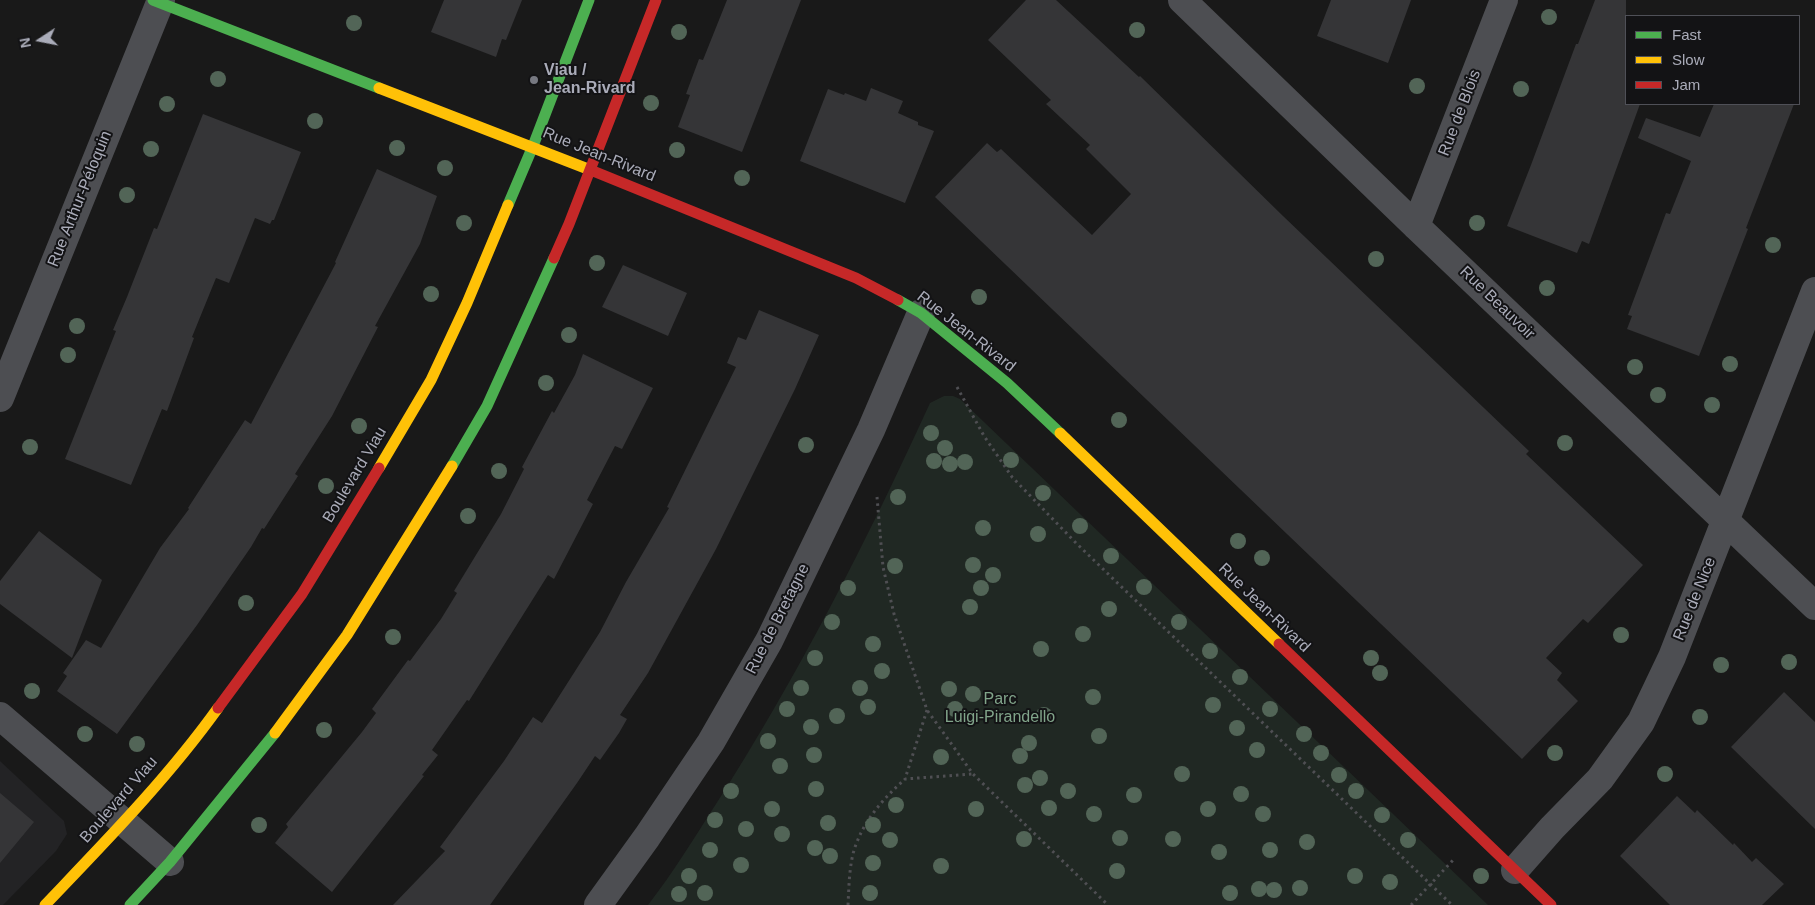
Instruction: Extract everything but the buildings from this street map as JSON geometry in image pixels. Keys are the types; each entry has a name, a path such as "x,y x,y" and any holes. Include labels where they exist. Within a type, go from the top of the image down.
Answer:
{"main road":[{"name":"Boulevard Viau","path":"45,905 124,822 204,728 302,594 391,448 430,380 463,312 533,146 589,0"},
{"path":"130,905 170,862 260,753 348,635 436,494 491,397 533,308 591,169 656,0"},
{"name":"Rue Jean-Rivard","path":"158,1 491,132 591,169 856,278 921,313 1006,383 1551,905"}],"street":[{"name":"Rue Beauvoir","path":"1182,0 1815,606"},
{"name":"Rue de Blois","path":"1416,226 1504,0"},
{"name":"Rue Arthur-Péloquin","path":"0,398 158,1"},
{"name":"Rue de Nice","path":"1515,870 1552,828 1600,779 1641,722 1672,658 1815,291"},
{"name":"Rue de Bretagne","path":"598,905 647,837 711,742 770,640 871,430 921,313"},
{"path":"0,716 170,862"}],"path":[{"path":"955,382 984,436 1012,477 1076,543 1452,905"},
{"path":"876,489 885,576 894,614 927,710 973,774 1108,905"},
{"path":"848,905 855,848 868,818 884,799 905,780 927,710"},
{"path":"905,780 973,774"},
{"path":"1410,905 1477,834"}],"shaded area":[{"path":"0,761 64,821 67,834 56,851 3,905 0,905"}],"green space":[{"name":"Parc Luigi-Pirandello","path":"944,396 953,396 960,399 1488,905 648,905 691,842 775,707 856,557 930,403"}],"traffic: fast":[{"path":"153,0 379,88"},
{"path":"508,205 533,146 589,0"},
{"path":"452,466 487,406 554,258"},
{"path":"898,300 921,313 1007,383 1060,433"},
{"path":"130,905 170,862 275,733"}],"traffic: slow":[{"path":"379,88 593,171"},
{"path":"379,468 431,380 467,303 508,205"},
{"path":"1060,433 1279,644"},
{"path":"275,733 347,635 452,466"},
{"path":"45,905 157,785 218,708"}],"traffic: jam":[{"path":"554,258 656,0"},
{"path":"593,171 856,278 898,300"},
{"path":"218,708 302,594 379,468"},
{"path":"1279,644 1551,905"}],"place":[{"name":"Viau / Jean-Rivard","path":"534,80"}]}
